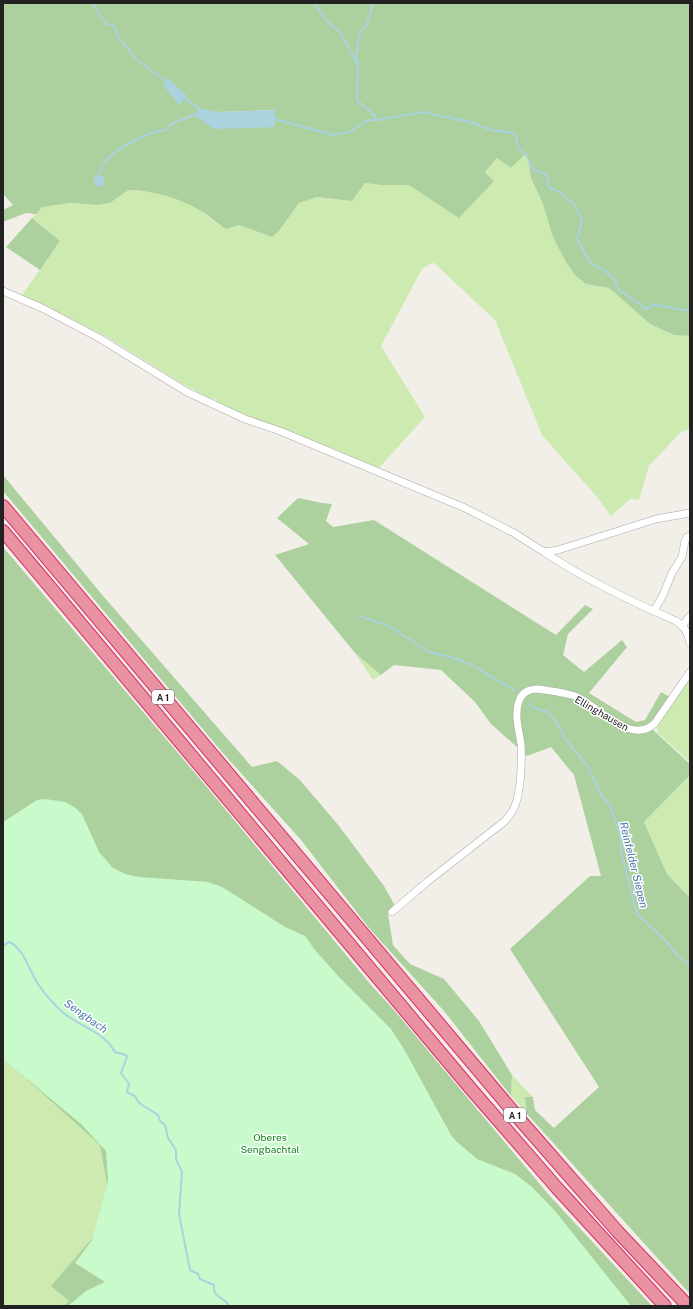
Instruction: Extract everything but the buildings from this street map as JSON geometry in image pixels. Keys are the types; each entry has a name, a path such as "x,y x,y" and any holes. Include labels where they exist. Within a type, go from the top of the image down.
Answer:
{"highway":[{"name":"A 1","path":"3,506 569,1177 618,1232 688,1306"},
{"name":"A 1","path":"3,530 336,928 557,1188 665,1306"}],"street":[{"path":"3,291 44,309 99,338 187,392 232,413 359,464 488,519 617,594 676,621 686,631 690,643"},
{"path":"544,552 558,550 656,519 690,513"},
{"path":"654,611 682,556 685,541 690,536"},
{"path":"682,626 690,616"},
{"name":"Ellinghausen","path":"392,912 427,882 505,821 511,814 517,798 521,768 521,745 517,719 518,706 525,692 532,689 538,689 575,696 623,726 636,731 641,731 647,729 655,723 690,672"}],"green space":[{"path":"3,3 690,3 690,336 674,335 650,324 609,288 586,284 576,276 566,262 553,237 543,204 531,178 528,159 524,155 511,168 497,158 485,172 494,181 459,218 409,185 381,185 365,183 352,201 317,197 299,203 279,231 272,237 239,225 226,229 204,213 175,198 156,193 128,190 110,203 97,205 71,203 42,207 36,214 26,213 3,222 3,210 13,205 3,194","holes":["275,110 275,127 216,112"]},
{"path":"524,155 528,159 531,178 543,204 587,284 609,288 650,324 674,335 690,336 690,429 681,432 649,466 639,500 630,499 611,516 597,497 542,435 495,320 434,263 422,269 381,346 425,417 378,469 334,449 237,412 218,402 214,398 211,399 181,383 107,337 22,295 60,241 32,218 42,207 71,203 97,205 110,203 127,190 150,192 172,197 191,204 220,226 239,225 272,237 279,231 299,203 317,197 352,201 365,183 381,185 409,185 422,193 494,181 485,172 497,158"},
{"path":"32,218 60,241 40,270 6,247"},
{"path":"3,475 104,597 252,767 277,761 300,780 339,826 384,886 394,904 388,914 393,945 410,964 444,979 479,1021 512,1075 511,1096 444,1011 369,928 301,840 222,752 3,491"},
{"path":"298,498 332,504 326,521 333,527 374,520 556,635 585,605 593,609 568,634 563,655 584,672 622,640 627,647 589,693 636,722 645,720 661,692 672,698 650,727 690,764 690,775 644,822 667,874 690,898 690,1294 527,1114 525,1097 533,1097 535,1110 554,1128 599,1087 510,949 590,876 601,876 574,775 551,747 527,756 491,724 475,702 441,670 394,665 381,675 355,653 275,555 309,544 277,518"},
{"name":"Oberes Sengbachtal","path":"3,547 206,786 371,985 394,1010 549,1195 652,1306 63,1306 69,1301 51,1286 95,1235 107,1184 100,1145 3,1058"},
{"path":"355,653 381,675 373,680"},
{"path":"690,675 690,762 658,733 656,724"},
{"path":"690,775 690,898 667,874 644,822"},
{"name":"Oberes Sengbachtal","path":"45,799 65,802 82,814 99,852 113,868 125,874 139,877 208,882 222,887 285,927 305,936 315,950 339,977 391,1029 404,1049 451,1135 456,1141 477,1159 515,1174 532,1187 555,1211 631,1306 68,1306 86,1291 105,1282 75,1263 92,1240 108,1181 106,1151 81,1124 3,1059 3,822 37,800"},
{"path":"3,1058 101,1145 107,1184 95,1235 69,1302 63,1306 3,1306"},
{"path":"512,1075 533,1097 525,1097 527,1114 511,1096"}],"water":[{"path":"168,78 187,96 179,105 163,85"},
{"path":"200,108 216,112 275,110 275,127 214,129 194,115"},
{"path":"97,176 101,176 103,177 103,185 97,186 94,183 94,179"}],"waterway":[{"path":"92,3 106,24 113,25 120,39 137,60 166,81"},
{"path":"315,3 329,23 340,31 358,66 357,100 378,120"},
{"path":"358,64 356,54 360,32 367,25 373,3"},
{"path":"185,98 199,109"},
{"path":"275,119 333,135 349,132 369,120 378,120 422,112 470,122 491,130 515,133 519,150 526,154 533,170 544,173 548,179 549,188 558,191 575,205 582,222 577,239 591,264 600,268 612,277 618,285 619,290 639,303 645,309 649,308 651,304 690,311"},
{"path":"98,175 105,161 117,151 151,133 166,130 171,124 194,115"},
{"name":"Reinfelder Siepen","path":"359,616 389,626 429,652 451,657 472,665 514,690"},
{"name":"Reinfelder Siepen","path":"529,703 532,707 547,712 553,717 563,736 589,768 601,795 610,805 621,838 621,852 637,914 665,940 678,956 690,965"},
{"name":"Sengbach","path":"3,946 9,942 19,949 38,984 60,1010 104,1039 115,1052 126,1055 127,1057 121,1073 129,1084 127,1092 135,1096 139,1103 158,1115 160,1121 165,1125 168,1138 176,1150 176,1159 182,1172 179,1214 190,1270 198,1274 200,1279 214,1285 217,1295 229,1306"}]}
